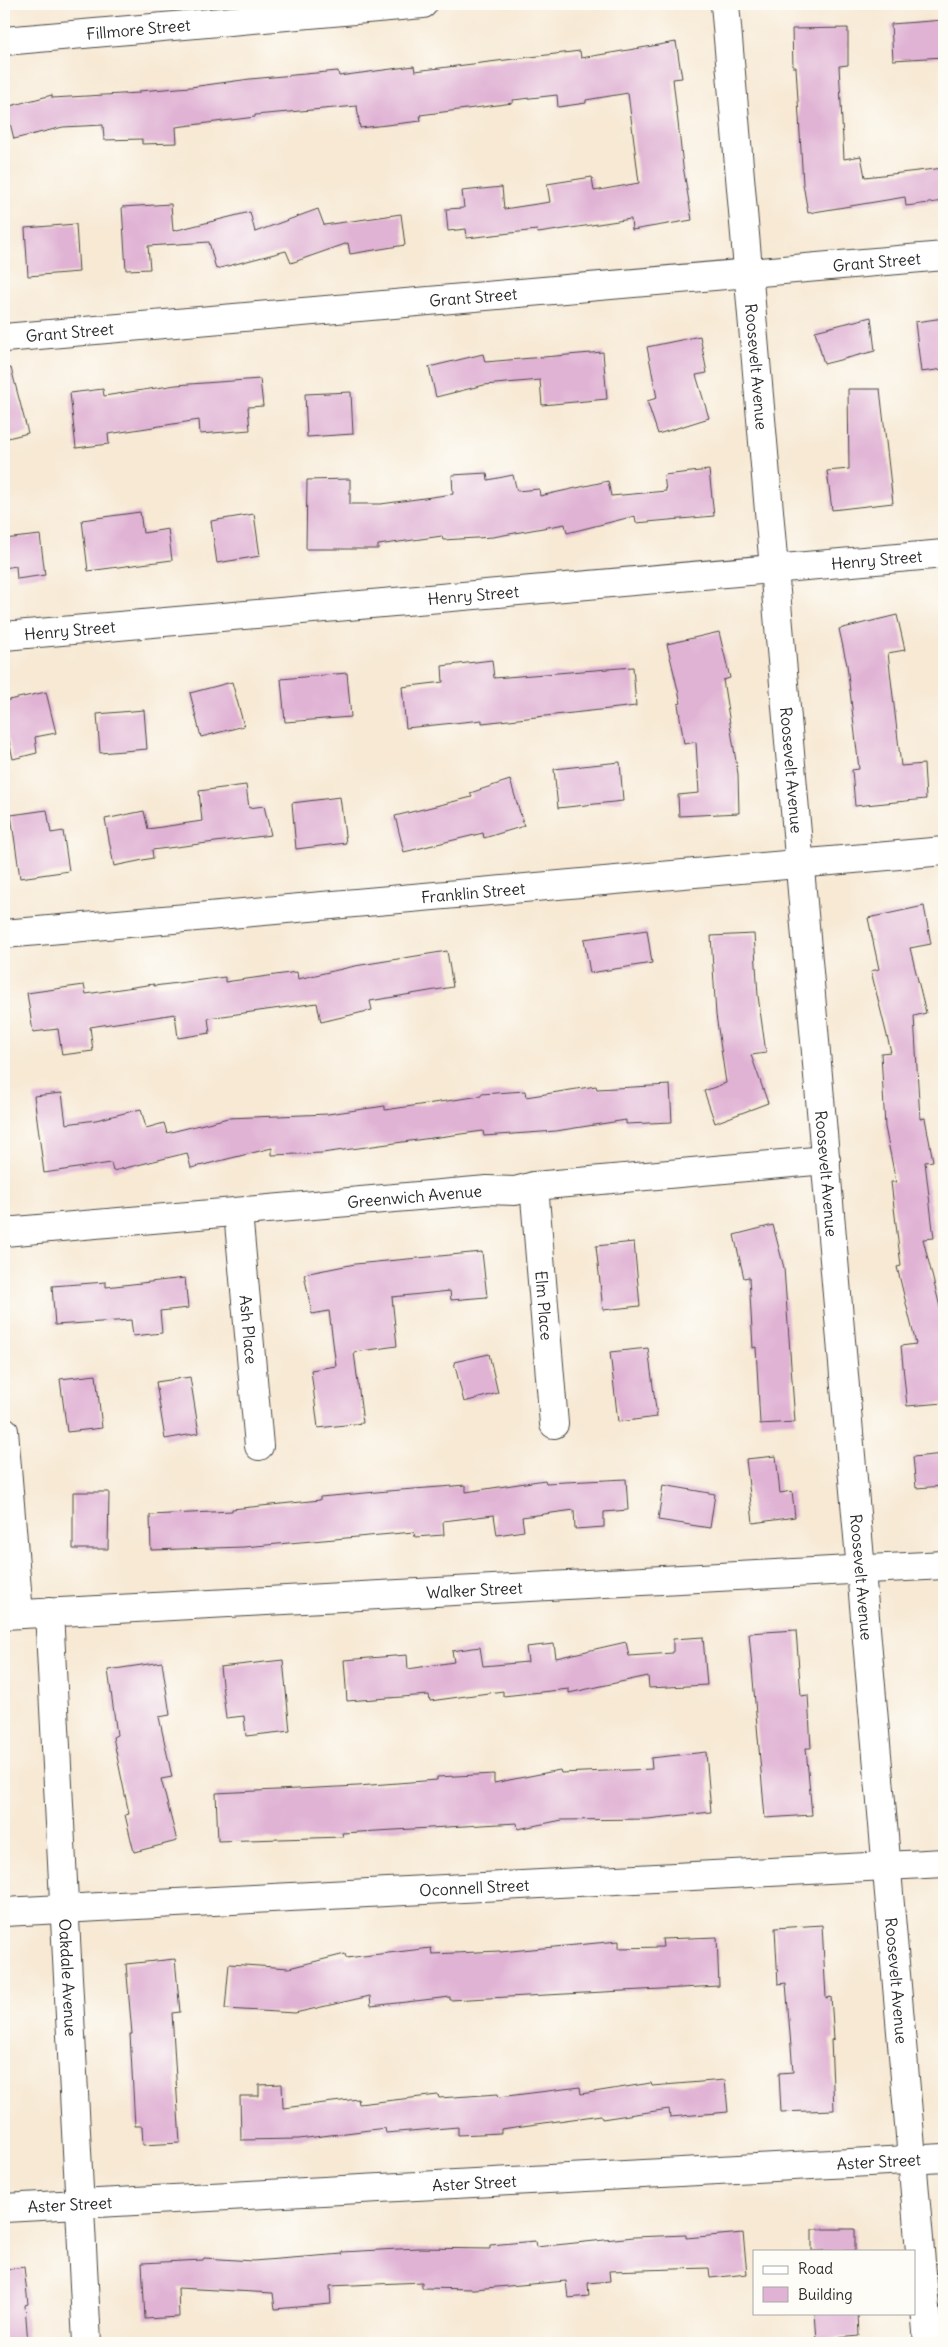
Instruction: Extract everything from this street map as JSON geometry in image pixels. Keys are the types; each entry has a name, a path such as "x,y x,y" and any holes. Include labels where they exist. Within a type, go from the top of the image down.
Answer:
{"street":[{"name":"Fillmore Street","path":"4,41 423,4"},
{"name":"Roosevelt Avenue","path":"725,4 928,2343"},
{"name":"Grant Street","path":"4,338 944,256"},
{"name":"Henry Street","path":"4,636 944,554"},
{"name":"Franklin Street","path":"4,934 944,851"},
{"name":"Greenwich Avenue","path":"4,1232 487,1190 515,1191 534,1186 826,1160"},
{"name":"Elm Place","path":"534,1186 554,1424"},
{"name":"Ash Place","path":"238,1212 259,1446"},
{"path":"4,1431 11,1614"},
{"name":"Walker Street","path":"11,1614 944,1565"},
{"name":"Oakdale Avenue","path":"49,1612 87,2343"},
{"name":"Oconnell Street","path":"4,1912 944,1863"},
{"name":"Aster Street","path":"4,2208 944,2158"}],"building":[{"path":"944,20 944,57 893,60 891,24"},
{"path":"848,28 848,65 839,66 844,159 861,156 865,177 944,168 944,201 906,206 905,197 808,213 803,184 796,67 793,67 792,29"},
{"path":"676,42 682,78 673,79 683,166 692,220 632,230 631,219 538,233 537,230 467,238 466,229 448,231 446,209 464,208 462,191 502,187 504,209 550,202 547,184 592,177 594,191 639,183 628,93 586,100 586,103 558,107 557,95 513,100 513,103 420,115 421,121 360,128 357,106 255,115 255,117 176,127 177,143 142,144 142,139 104,140 103,125 63,127 14,139 6,107 52,95 52,98 139,93 139,91 338,71 339,76 414,66 415,71 580,51 581,58"},
{"path":"171,204 173,231 250,212 255,232 318,209 324,225 401,214 405,245 350,254 348,243 291,263 286,251 216,269 209,242 148,246 150,269 126,270 122,207"},
{"path":"76,224 79,272 28,276 25,228"},
{"path":"871,317 875,351 824,364 815,331"},
{"path":"944,318 944,369 921,372 915,322"},
{"path":"700,336 707,373 696,375 709,418 658,434 647,401 657,398 647,347"},
{"path":"603,352 607,399 542,405 540,380 484,385 436,397 429,367 483,354 485,362"},
{"path":"11,368 28,433 4,439 4,369"},
{"path":"260,379 263,406 248,407 250,430 200,434 199,420 108,434 109,444 76,448 70,393 103,389 104,396 176,385"},
{"path":"848,389 880,389 893,503 832,510 827,471 849,469"},
{"path":"351,392 353,434 307,437 305,394"},
{"path":"709,470 714,516 636,523 635,516 567,533 565,524 493,537 443,540 442,536 378,545 378,549 306,549 307,480 350,479 350,504 381,504 453,494 452,475 487,473 488,480 513,475 517,491 539,489 540,496 608,481 611,496 666,491 664,475"},
{"path":"140,512 143,533 168,529 172,560 88,571 82,520"},
{"path":"254,514 260,556 217,563 211,521"},
{"path":"40,535 45,575 17,579 16,566 4,568 4,539"},
{"path":"897,615 905,650 888,653 901,766 924,764 926,799 855,806 852,770 859,769 847,665 839,629"},
{"path":"719,632 730,678 723,680 738,774 739,813 679,816 678,795 699,793 696,742 684,744 678,704 681,703 667,644"},
{"path":"492,660 494,678 633,667 636,706 482,723 482,720 406,728 402,687 443,682 442,666"},
{"path":"347,673 351,717 285,722 281,679"},
{"path":"232,682 244,726 201,737 190,693"},
{"path":"46,692 56,733 35,737 37,753 13,759 4,719 4,701"},
{"path":"144,710 147,749 100,753 97,714"},
{"path":"620,762 623,801 558,808 554,769"},
{"path":"510,780 524,826 484,838 483,833 404,852 395,816 472,797 470,793"},
{"path":"246,785 249,808 264,806 271,835 152,850 153,858 114,866 105,819 144,811 148,829 202,821 199,791"},
{"path":"340,797 346,843 296,849 292,803"},
{"path":"47,810 51,833 63,831 69,871 20,878 11,815"},
{"path":"924,906 931,944 910,948 926,1013 914,1016 920,1119 925,1118 933,1161 925,1162 934,1238 923,1239 944,1323 944,1403 907,1406 901,1346 916,1344 897,1267 901,1266 891,1182 896,1182 885,1127 881,1053 891,1052 871,971 879,969 868,918"},
{"path":"647,930 652,963 590,973 584,939"},
{"path":"754,934 758,996 766,1053 751,1055 768,1103 715,1123 704,1091 726,1083 716,1015 711,936"},
{"path":"447,951 453,987 370,1001 372,1010 321,1022 317,1003 208,1018 210,1033 178,1038 175,1014 90,1027 93,1051 62,1055 58,1029 33,1032 27,993 84,985 86,994 154,984 154,986 225,977 225,982 297,972 298,979 355,966"},
{"path":"670,1085 672,1122 626,1124 626,1120 556,1131 484,1136 483,1131 322,1153 272,1155 272,1148 191,1168 187,1153 113,1171 111,1163 44,1173 34,1096 62,1093 66,1124 96,1120 141,1109 146,1128 164,1123 167,1133 228,1118 328,1114 385,1106 385,1110 481,1096 481,1094 525,1091 526,1097 596,1086 597,1089"},
{"path":"773,1225 784,1268 795,1422 760,1424 756,1347 753,1348 749,1277 744,1278 734,1235"},
{"path":"634,1242 640,1306 603,1310 596,1246"},
{"path":"482,1252 487,1297 451,1300 450,1291 392,1297 397,1346 354,1352 363,1423 318,1428 311,1370 336,1366 329,1311 312,1314 304,1274 355,1264"},
{"path":"185,1278 188,1308 160,1311 162,1333 133,1336 131,1320 55,1325 52,1286 106,1282 106,1287"},
{"path":"648,1348 657,1417 618,1422 610,1352"},
{"path":"489,1354 498,1393 464,1402 454,1362"},
{"path":"96,1375 102,1428 67,1432 60,1379"},
{"path":"190,1377 199,1433 165,1439 156,1382"},
{"path":"944,1454 944,1486 916,1488 913,1457"},
{"path":"776,1456 780,1493 792,1491 795,1517 753,1523 746,1459"},
{"path":"626,1479 628,1510 604,1512 604,1527 575,1529 574,1510 522,1517 524,1531 497,1535 494,1515 443,1521 444,1535 415,1537 414,1532 244,1547 151,1550 150,1515 232,1511 232,1509 320,1500 320,1497 466,1485 466,1492 545,1480 546,1483"},
{"path":"663,1485 715,1494 710,1528 658,1520"},
{"path":"73,1492 109,1492 108,1549 73,1549"},
{"path":"796,1630 801,1696 808,1695 811,1748 806,1748 812,1815 765,1818 749,1633"},
{"path":"703,1637 707,1685 649,1688 648,1676 569,1693 569,1689 503,1696 503,1691 430,1701 429,1695 347,1701 344,1660 407,1655 408,1669 454,1662 452,1651 480,1647 483,1666 528,1662 526,1647 554,1644 556,1658 626,1642 629,1656 673,1653 673,1639"},
{"path":"283,1660 290,1731 246,1736 244,1716 226,1718 220,1667"},
{"path":"162,1662 170,1715 159,1717 172,1777 161,1779 177,1841 134,1852 125,1815 129,1814 113,1737 117,1735 108,1670"},
{"path":"706,1752 711,1812 648,1819 562,1820 518,1829 517,1823 342,1833 343,1837 218,1841 216,1793 358,1786 437,1780 437,1777 494,1774 494,1783 560,1770 561,1773 652,1769 651,1758"},
{"path":"822,1925 826,1998 831,1997 834,2039 831,2040 834,2110 781,2112 779,2073 793,2072 786,1983 778,1984 775,1928"},
{"path":"717,1937 719,1986 450,2000 450,1997 371,2006 370,1996 295,2013 225,2009 229,1964 289,1968 345,1954 346,1958 431,1948 432,1954 500,1952 619,1941 619,1948 663,1947 662,1939"},
{"path":"175,1959 180,2012 172,2013 180,2143 143,2145 142,2126 135,2126 130,2034 132,2034 126,1964"},
{"path":"725,2080 728,2112 670,2117 669,2109 602,2119 601,2115 501,2129 501,2133 458,2135 458,2127 386,2133 385,2128 299,2139 241,2140 240,2096 259,2096 259,2085 282,2084 283,2108 358,2099 359,2104 438,2095 439,2098 498,2094 499,2097 580,2087 581,2094 651,2083 652,2086"},
{"path":"812,2229 855,2229 855,2250 812,2250"},
{"path":"743,2233 747,2274 710,2278 709,2268 609,2271 610,2281 588,2283 589,2296 568,2298 566,2281 474,2289 422,2288 422,2282 330,2286 331,2304 275,2309 273,2293 178,2288 179,2317 145,2319 142,2263 203,2260 204,2258 253,2261 343,2254 342,2252 418,2248 490,2249 490,2245 535,2241 536,2247 634,2237 686,2235 686,2238"},
{"path":"24,2267 28,2304 25,2305 28,2343 4,2343 4,2270"},
{"path":"815,2314 858,2314 859,2336 817,2340"}]}
